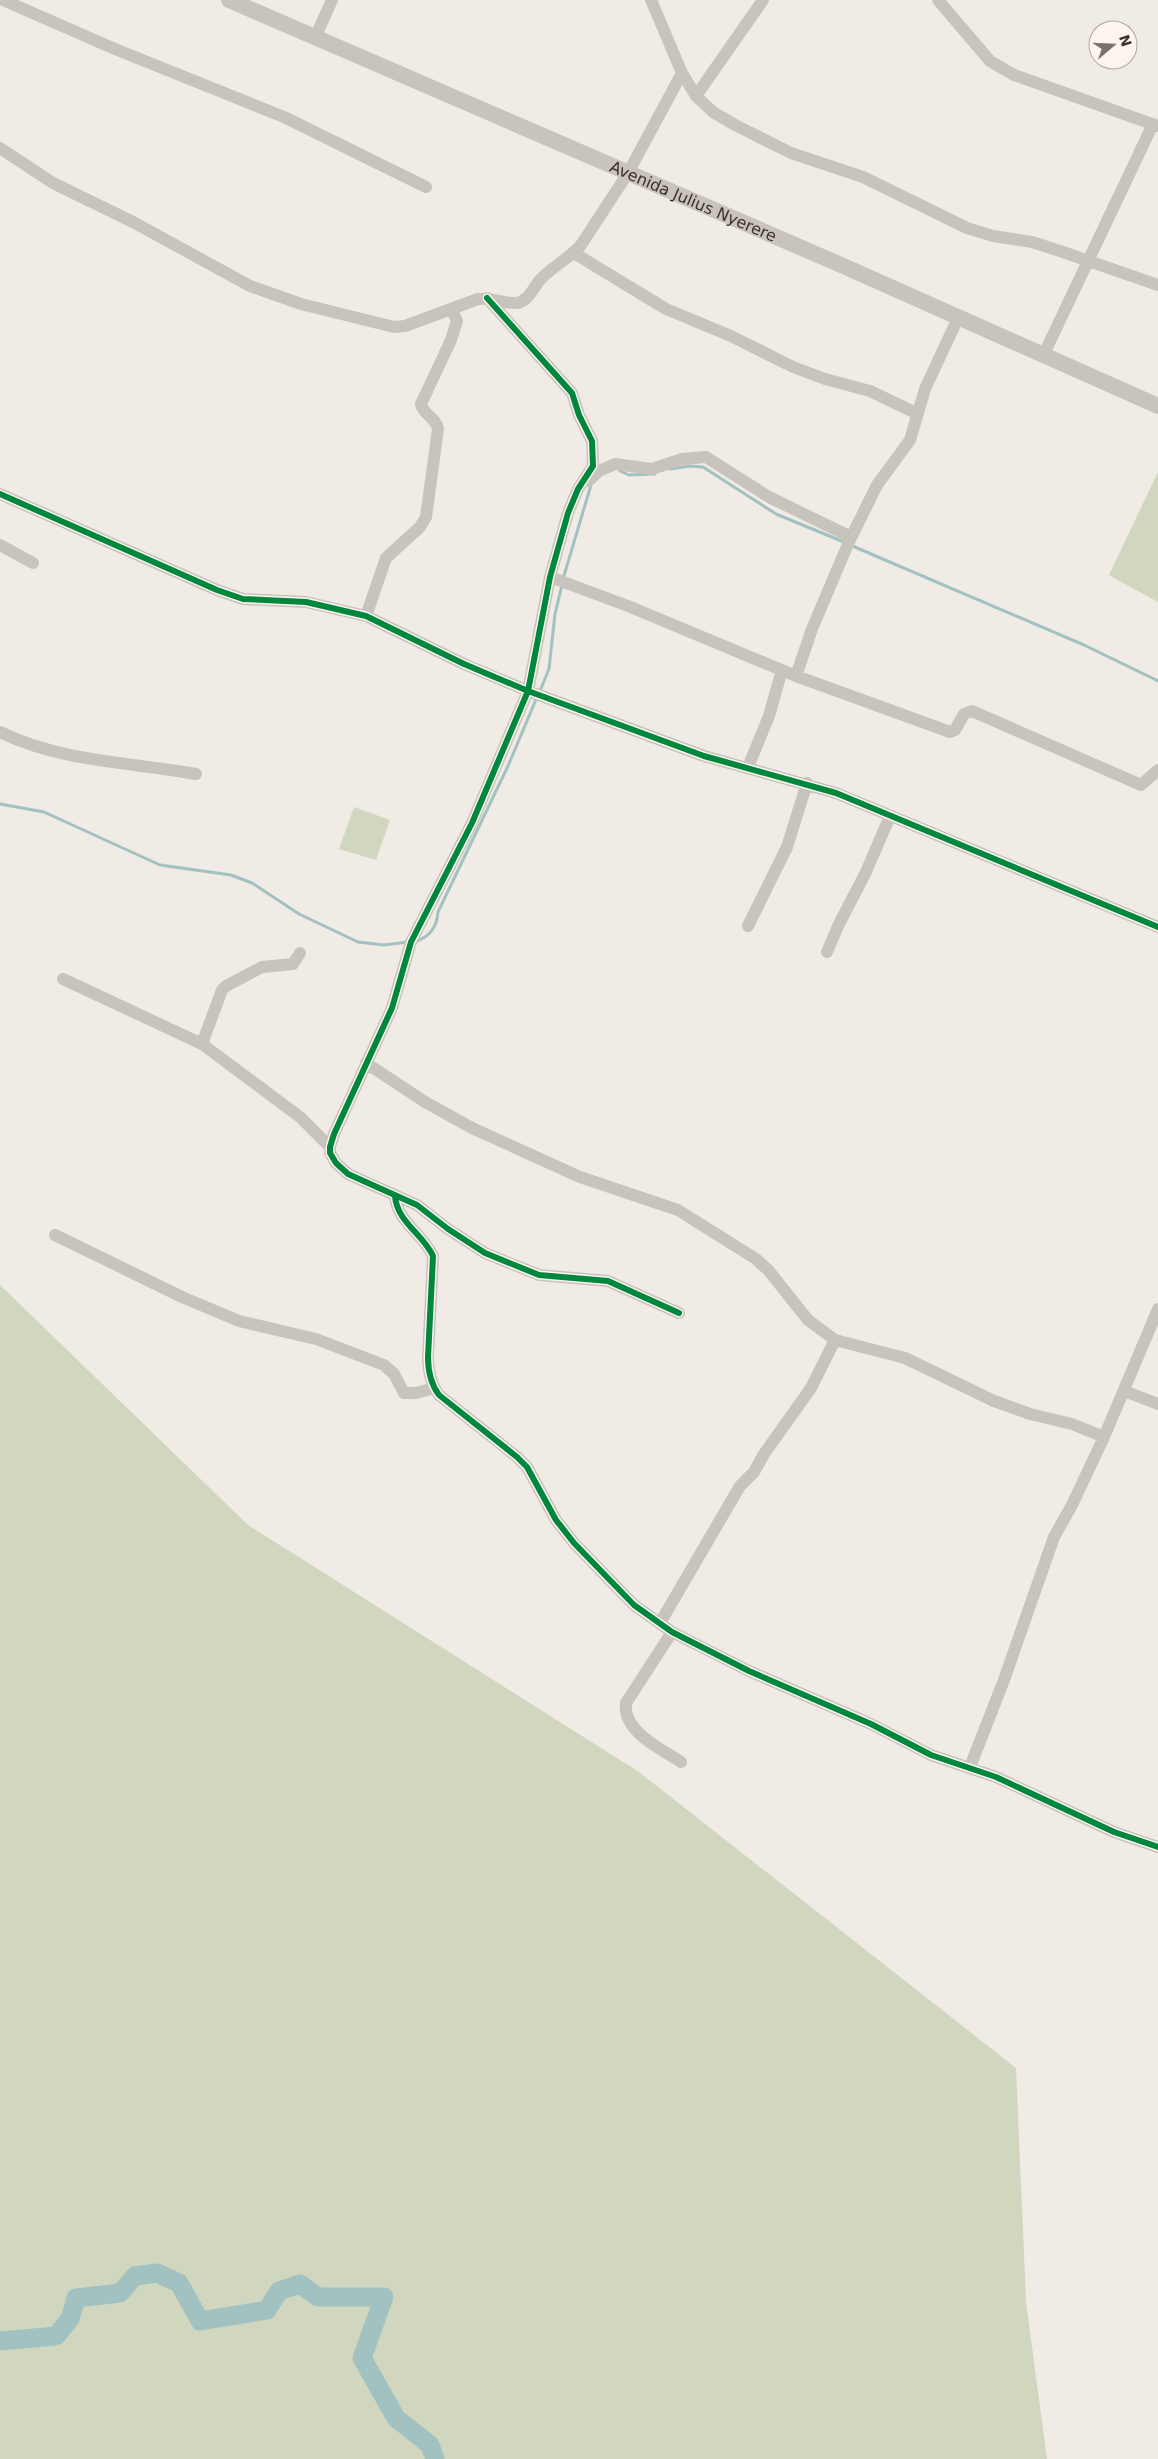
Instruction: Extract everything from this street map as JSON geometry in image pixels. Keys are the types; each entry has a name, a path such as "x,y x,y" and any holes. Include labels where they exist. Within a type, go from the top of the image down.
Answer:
{"street":[{"path":"3,0 116,49 284,117 426,187"},
{"name":"Avenida Julius Nyerere","path":"229,0 832,260 1158,406"},
{"path":"315,38 332,0"},
{"path":"651,0 682,73 696,96 713,112 764,141 791,153 863,177 967,228 993,236 1032,242 1158,285"},
{"path":"696,96 763,0"},
{"path":"938,0 990,61 999,68 1038,84 1155,125 1087,260 1044,354"},
{"path":"0,148 53,183 274,296 394,327 405,326 487,298 516,303 523,301 549,271 574,253 628,172 682,73"},
{"path":"574,253 666,310 731,336 793,367 824,379 870,391 916,413"},
{"path":"330,1147 398,992 411,942 472,823 528,690 550,576 568,513 578,489 594,466 592,441 578,415 572,394 487,298"},
{"path":"366,616 386,558 420,527 426,517 438,429 436,421 424,411 421,404 451,340 457,321 452,310"},
{"path":"796,676 812,629 851,537 877,485 910,440 916,413 925,389 958,318"},
{"path":"578,489 599,471 615,464 652,469 682,459 706,457 769,497 851,537"},
{"path":"0,494 217,590 243,599 306,602 366,616 464,664 528,690 704,756 807,783 1158,927"},
{"path":"0,545 33,563"},
{"path":"550,576 628,606 796,676 950,732 955,730 964,714 972,711 1141,784 1158,770"},
{"path":"748,767 769,716 782,670"},
{"path":"0,732 26,745 59,755 196,774"},
{"path":"748,926 787,847 807,783"},
{"path":"828,952 890,816"},
{"path":"202,1044 222,990 226,986 262,967 293,964 300,953"},
{"path":"63,979 202,1044 300,1117 330,1147 333,1159 348,1174 417,1205 448,1229 485,1253 539,1275 608,1281 679,1313"},
{"path":"366,1063 425,1102 472,1128 580,1177 678,1210 756,1259 769,1271 808,1320 835,1340 905,1358 994,1401 1030,1414 1072,1424 1104,1437"},
{"path":"395,1196 407,1224 433,1256 428,1370 434,1388 439,1395 527,1467 556,1520 574,1543 634,1605 672,1632 731,1663 871,1724 931,1755 1027,1790 1114,1832 1158,1847"},
{"path":"55,1235 182,1297 239,1321 316,1339 384,1364 394,1374 404,1393 416,1393 434,1388"},
{"path":"970,1768 1004,1680 1054,1537 1072,1505 1104,1437 1158,1309"},
{"path":"660,1623 740,1486 754,1472 764,1454 811,1388 835,1340"},
{"path":"1124,1391 1158,1404"},
{"path":"672,1632 626,1703 625,1713 629,1724 656,1746 681,1762"}],"green space":[{"path":"1158,472 1158,602 1109,575"},
{"path":"354,807 390,820 376,860 339,849"},
{"path":"0,1285 248,1525 639,1772 1016,2068 1026,2302 1047,2459 0,2459"}],"waterway":[{"path":"670,469 690,466 703,467 776,514 844,542"},
{"path":"620,471 629,475 655,474"},
{"path":"563,579 591,485"},
{"path":"850,545 1084,645 1158,681"},
{"path":"540,691 549,669 555,614 562,585"},
{"path":"417,941 430,933 435,926 438,912 508,766 537,697"},
{"path":"0,804 44,812 160,865 231,875 252,883 299,914 358,942 384,945 408,942"},
{"path":"0,2341 56,2336 70,2319 76,2298 120,2293 135,2276 157,2273 179,2283 200,2321 267,2310 279,2291 300,2284 318,2297 384,2297 362,2358 396,2418 430,2445 435,2459"}],"cycle path":[{"path":"487,298 572,393 579,415 592,441 593,466 578,489 568,513 550,577 528,691 472,823 411,942 392,1008 334,1134 330,1153 336,1163 348,1174 417,1205 448,1229 485,1253 539,1275 608,1281 679,1313"},
{"path":"0,494 217,590 243,599 306,602 366,616 464,664 528,691 704,756 836,793 1158,927"},
{"path":"395,1196 400,1213 405,1221 429,1248 433,1256 428,1362 433,1386 439,1395 527,1467 556,1520 574,1543 634,1605 672,1632 749,1671 871,1724 931,1755 996,1777 1114,1832 1158,1847"}]}
